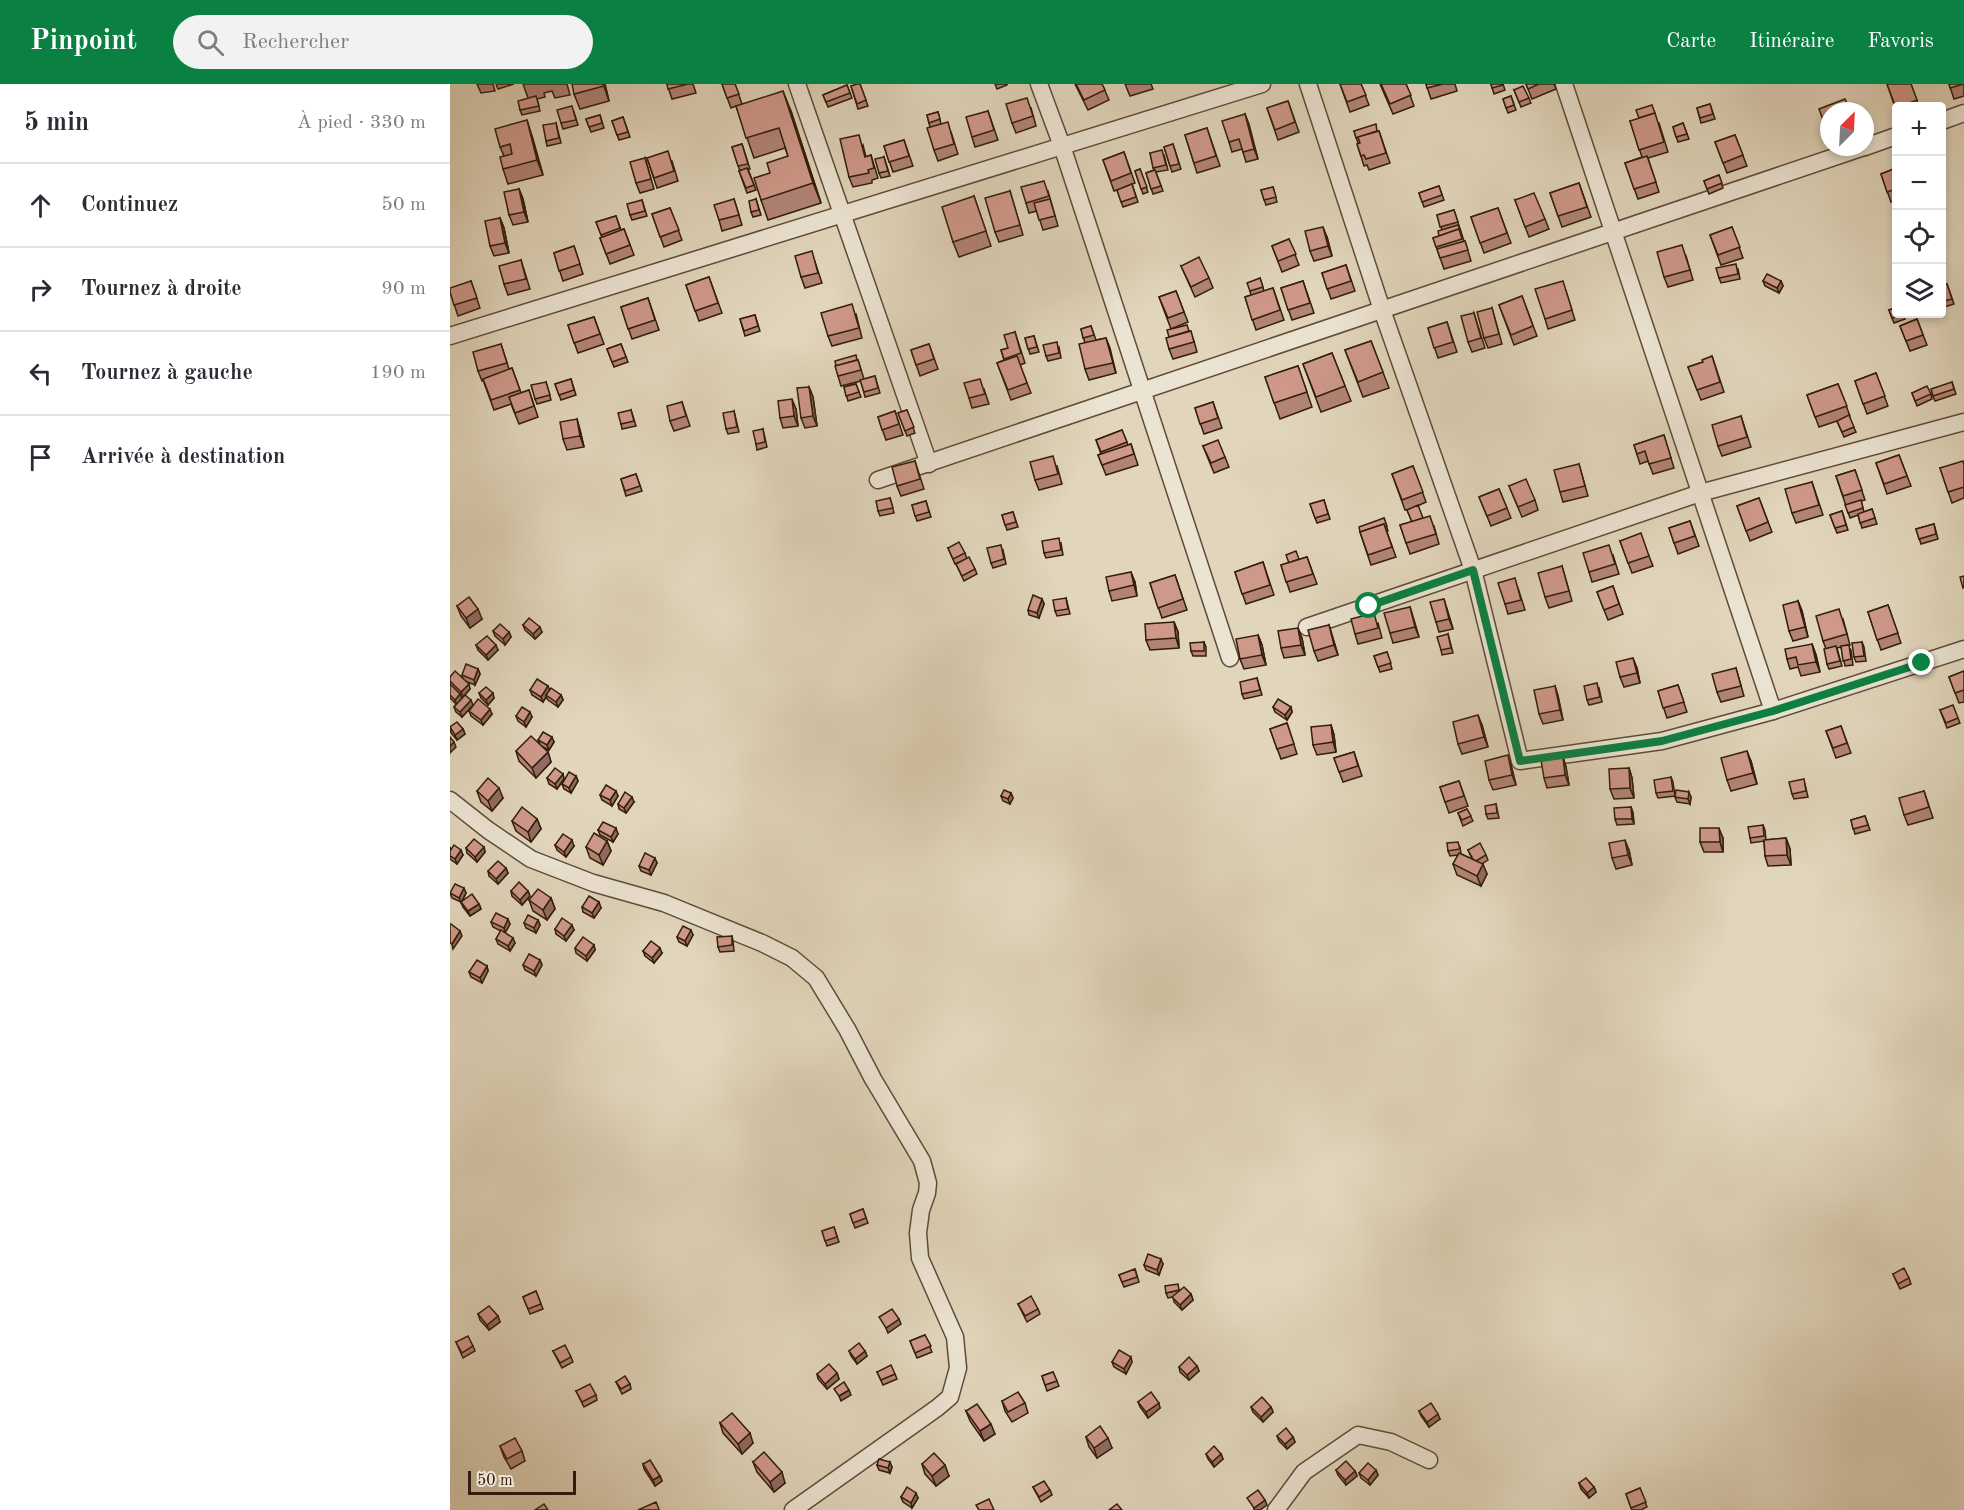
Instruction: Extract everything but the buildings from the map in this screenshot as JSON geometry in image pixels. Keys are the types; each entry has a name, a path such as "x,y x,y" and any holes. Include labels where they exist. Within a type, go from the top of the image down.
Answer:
{"street":[{"path":"797,84 929,464"},
{"path":"1039,84 1062,146 1230,658"},
{"path":"450,336 1262,84"},
{"path":"1308,84 1382,310 1473,570 1520,761 1662,741 1773,711 1964,649"},
{"path":"1564,84 1773,711"},
{"path":"1946,119 1964,113"},
{"path":"1874,144 1892,137"},
{"path":"878,480 1837,156"},
{"path":"1307,627 1700,493 1964,422"},
{"path":"450,800 488,830 531,859 593,883 664,903 762,943 792,958 816,978 922,1161 928,1183 918,1233 920,1258 955,1337 958,1368 950,1396 937,1408 793,1510"},
{"path":"1276,1510 1304,1472 1358,1435 1391,1442 1430,1460"}],"route":[{"path":"1369,606 1473,570 1520,761 1662,741 1773,711 1922,663"}]}
